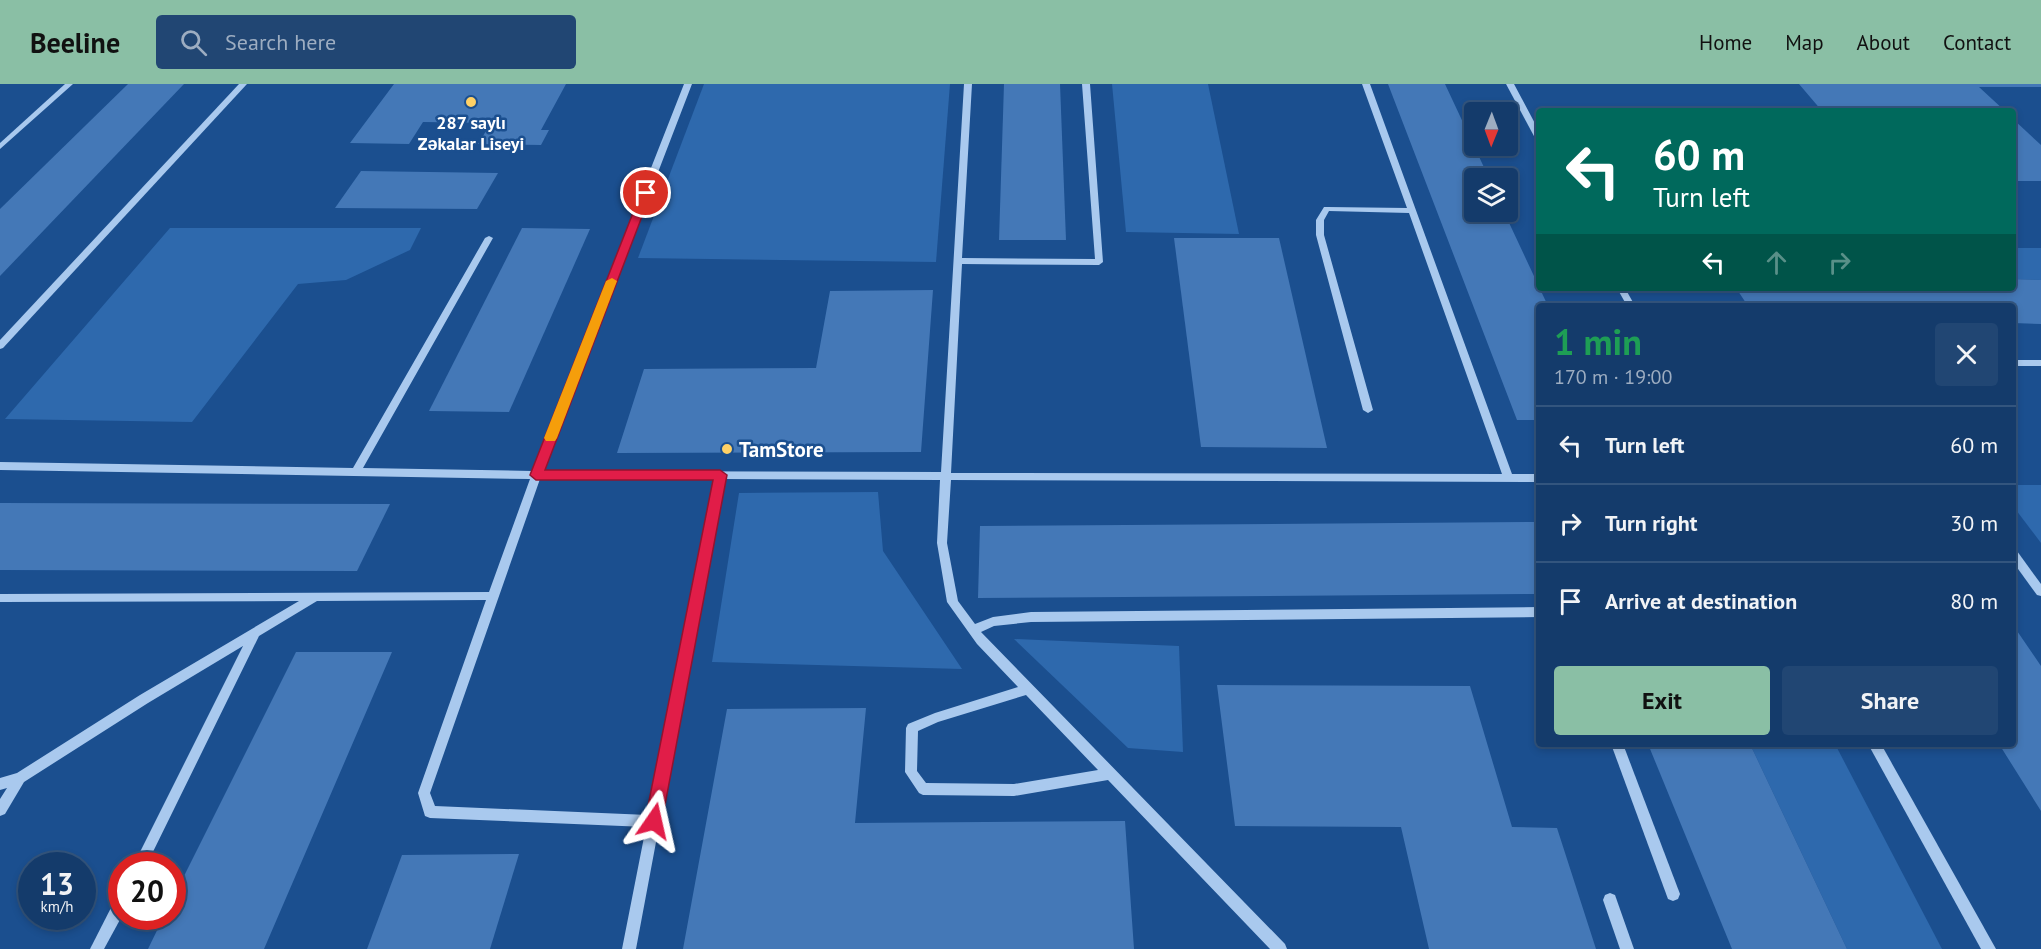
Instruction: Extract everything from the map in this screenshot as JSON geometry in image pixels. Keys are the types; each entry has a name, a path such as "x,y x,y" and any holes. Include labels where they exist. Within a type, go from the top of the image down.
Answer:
{"street":[{"path":"0,147 69,84"},
{"path":"0,346 243,84"},
{"path":"654,821 430,812 424,793 536,475 688,84"},
{"path":"968,84 942,543 953,602 973,630 1028,689 1281,949"},
{"path":"957,261 1099,262 1086,84"},
{"path":"1366,84 1508,478"},
{"path":"1509,84 1536,133"},
{"path":"1368,410 1320,235 1320,220 1327,209 1411,211"},
{"path":"356,472 489,238"},
{"path":"2016,363 2041,363"},
{"path":"0,466 536,475 1536,478"},
{"path":"629,949 720,475"},
{"path":"2016,558 2041,592"},
{"path":"0,598 493,596"},
{"path":"0,784 20,778 144,699 316,597"},
{"path":"973,630 993,622 1031,617 1536,612"},
{"path":"146,852 255,633"},
{"path":"1028,689 935,718 912,728 911,772 923,789 1014,790 1110,774"},
{"path":"1618,747 1673,894"},
{"path":"1876,747 1989,949"},
{"path":"0,810 20,778"},
{"path":"1610,900 1627,949"},
{"path":"97,949 108,928"}],"shaded area":[{"path":"704,84 950,84 936,262 638,258"},
{"path":"1112,84 1208,84 1239,234 1126,232"},
{"path":"170,228 421,228 410,250 346,280 298,284 192,422 5,419"},
{"path":"2016,248 2041,248 2041,280 2016,279"},
{"path":"2016,485 2041,485 2041,543 2016,510"},
{"path":"878,492 883,551 962,669 712,662 739,493"},
{"path":"1014,639 1179,646 1183,752 1128,748"},
{"path":"1751,747 1837,747 1942,949 1847,949"}],"building":[{"path":"128,84 184,84 0,276 0,209"},
{"name":"287 saylı Zəkalar Liseyi","path":"394,84 566,84 541,130 549,130 541,145 478,144 491,123 423,122 409,144 350,143"},
{"path":"1004,84 1060,84 1066,240 999,240"},
{"path":"1388,84 1445,84 1464,125 1464,156 1479,156 1484,168 1464,168 1464,222 1509,222 1536,280 1536,291 1541,291 1547,303 1536,303 1536,420 1517,420"},
{"path":"1799,84 2041,84 2041,87 1979,87 2002,108 1819,108"},
{"path":"2016,122 2041,145 2041,181 2016,181"},
{"path":"361,171 498,173 477,209 335,208"},
{"path":"522,228 590,229 509,412 429,411"},
{"path":"1174,238 1279,238 1327,448 1201,447"},
{"path":"2016,279 2041,280 2041,324 2016,323 2016,303 1746,303 1738,291 2016,291"},
{"path":"933,290 921,452 617,453 644,369 816,368 830,291"},
{"path":"0,503 390,504 357,571 0,570"},
{"path":"1536,522 1536,594 978,598 980,526"},
{"path":"2016,629 2041,666 2041,811 2001,747 2016,747"},
{"path":"296,652 392,652 264,949 148,949 157,930 186,930 186,872"},
{"path":"1217,685 1470,686 1512,827 1557,828 1596,949 1429,949 1401,827 1235,826"},
{"path":"866,708 855,823 1125,821 1134,949 683,949 727,709"},
{"path":"1649,747 1751,747 1847,949 1732,949"},
{"path":"519,854 490,949 367,949 402,855"}],"slow traffic":[{"path":"551,438 612,281"}],"place":[{"name":"287 saylı Zəkalar Liseyi","path":"471,102"},
{"name":"TamStore","path":"727,449"}],"route":[{"path":"646,193 536,475 720,475 654,821"}]}
